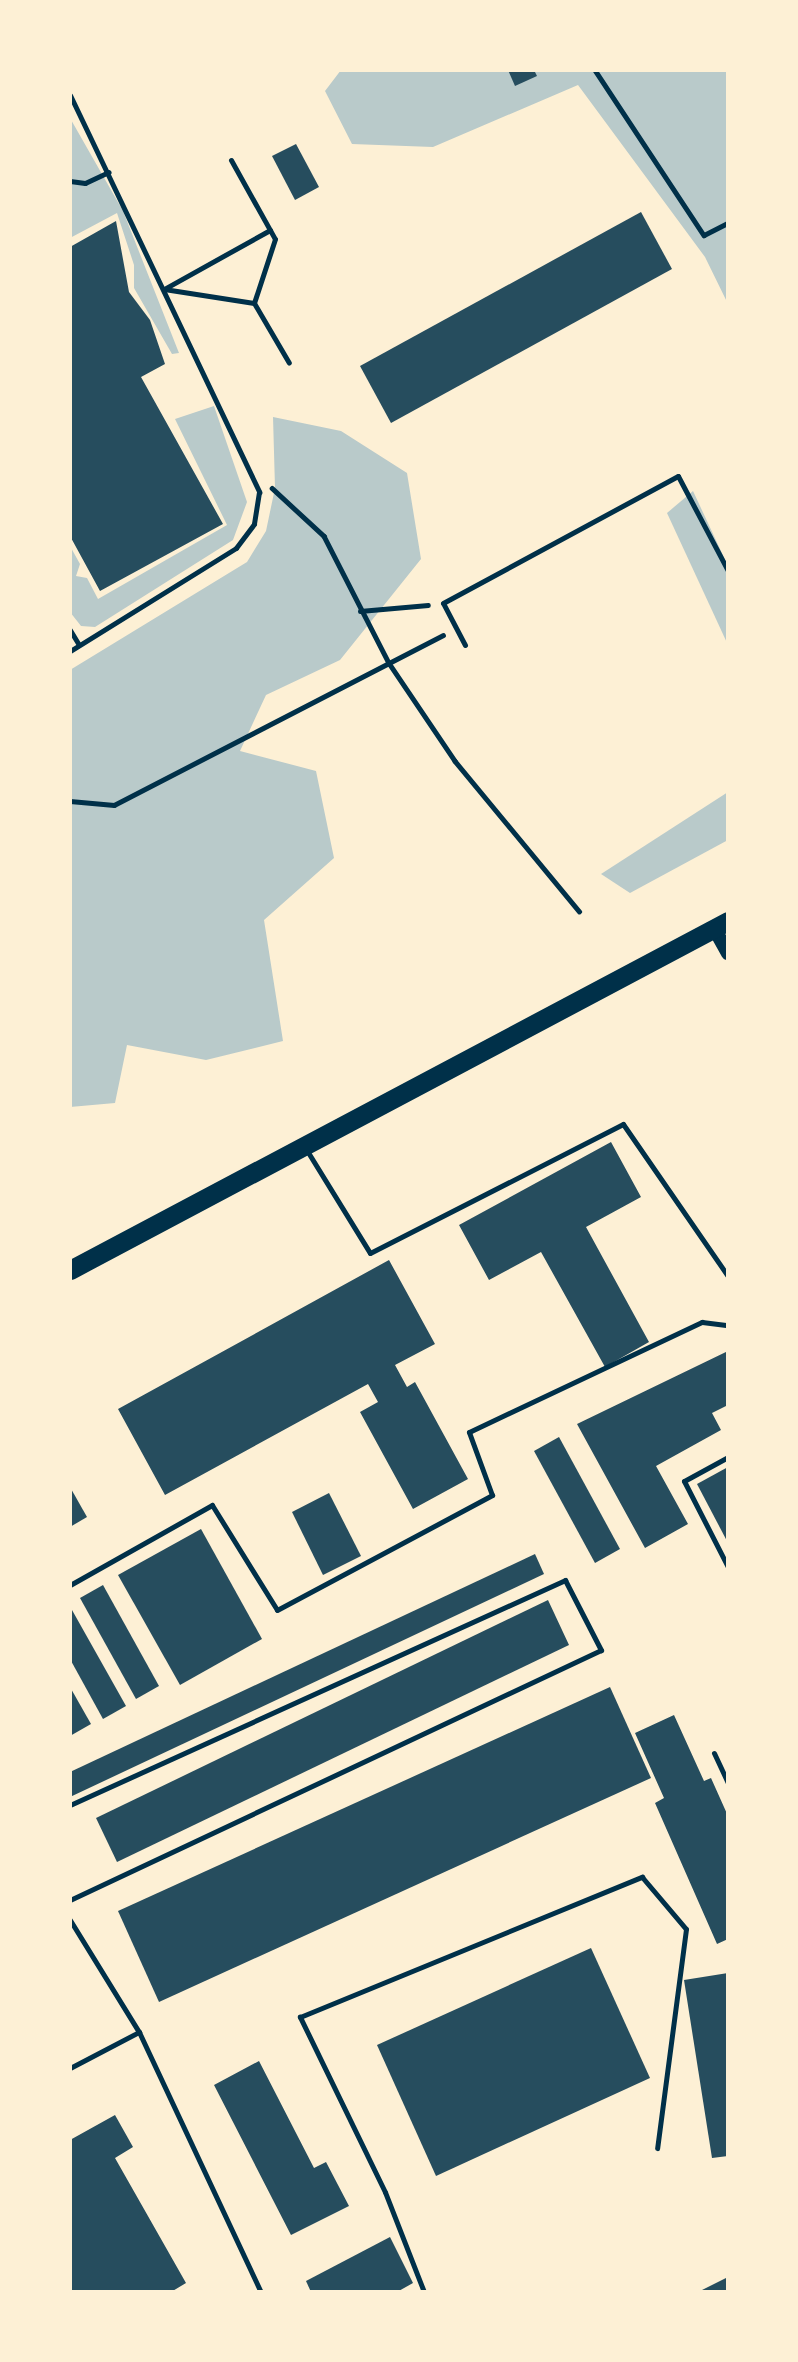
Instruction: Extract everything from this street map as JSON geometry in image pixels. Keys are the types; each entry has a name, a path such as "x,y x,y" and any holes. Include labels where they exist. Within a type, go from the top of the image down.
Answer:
{"highway":[{"path":"70,1270 721,925"}],"main road":[{"path":"721,925 728,953"}],"lane":[{"path":"70,95 109,172 259,492 254,524 236,548 70,650"},
{"path":"230,160 275,239 254,303 289,363"},
{"path":"70,181 85,183 109,172"},
{"path":"164,289 270,230"},
{"path":"164,289 254,303"},
{"path":"465,645 443,603 678,476 728,570"},
{"path":"70,630 79,645"},
{"path":"304,1146 370,1253 623,1124 728,1276"},
{"path":"70,1586 212,1505 277,1610 492,1495 468,1432 702,1322 728,1325"},
{"path":"728,1457 684,1481 728,1567"},
{"path":"70,1805 565,1580 601,1650 70,1900"},
{"path":"714,1753 728,1783"},
{"path":"424,2292 385,2192 300,2017 642,1877 685,1929 657,2148"},
{"path":"70,1920 139,2032 261,2292"},
{"path":"70,2068 139,2032"}],"path":[{"path":"595,70 704,235 728,223"},
{"path":"259,492 275,488 324,536 360,611 389,663 455,761 579,911"},
{"path":"360,611 443,603"},
{"path":"70,801 114,805 456,628"}],"shaded area":[{"path":"341,70 728,70 728,304 705,257 578,85 433,147 352,144 325,91"},
{"path":"70,118 123,211 179,353 172,354 134,288 134,265 117,213 70,238"},
{"path":"214,406 247,502 233,540 95,627 81,626 70,612 70,546 80,564 76,576 87,578 98,599 227,525 175,419"},
{"path":"273,417 341,431 407,473 421,559 340,660 266,695 240,751 316,771 334,858 264,920 283,1041 206,1060 127,1045 115,1103 70,1107 70,670 247,562 266,531 275,488"},
{"path":"693,491 728,566 728,645 667,513"},
{"path":"728,792 728,840 630,893 601,874"}],"building":[{"path":"508,70 534,70 537,76 515,86"},
{"path":"296,144 319,187 295,200 272,156"},
{"path":"641,212 672,269 391,423 360,366"},
{"path":"116,221 129,292 150,320 165,364 141,377 223,524 100,591 70,536 70,247"},
{"path":"611,1142 641,1197 586,1227 649,1342 605,1367 541,1252 489,1280 459,1225"},
{"path":"389,1260 435,1344 395,1365 407,1387 415,1382 468,1479 413,1509 360,1412 378,1402 368,1384 165,1495 118,1409"},
{"path":"728,1351 728,1405 712,1413 721,1430 656,1466 688,1524 645,1548 577,1424"},
{"path":"559,1437 620,1549 595,1563 534,1451"},
{"path":"728,1467 728,1543 697,1484"},
{"path":"70,1487 87,1517 70,1527"},
{"path":"329,1493 361,1556 323,1575 292,1512"},
{"path":"201,1529 262,1639 180,1685 118,1575"},
{"path":"535,1554 544,1574 70,1797 70,1772"},
{"path":"103,1585 159,1686 136,1699 80,1598"},
{"path":"548,1600 569,1645 117,1862 96,1818"},
{"path":"72,1610 126,1706 103,1719 70,1659"},
{"path":"70,1687 91,1724 70,1736"},
{"path":"610,1687 651,1778 159,2002 118,1911"},
{"path":"674,1715 704,1781 711,1778 728,1816 728,1939 717,1944 655,1803 664,1798 635,1733"},
{"path":"591,1948 650,2078 436,2176 377,2045"},
{"path":"728,1973 728,2156 712,2158 684,1980"},
{"path":"259,2061 314,2168 326,2162 349,2206 291,2235 214,2085"},
{"path":"115,2115 133,2147 115,2158 186,2283 171,2292 70,2292 70,2140"},
{"path":"390,2237 413,2283 397,2292 311,2292 306,2281"},
{"path":"728,2277 728,2292 698,2292"}]}
